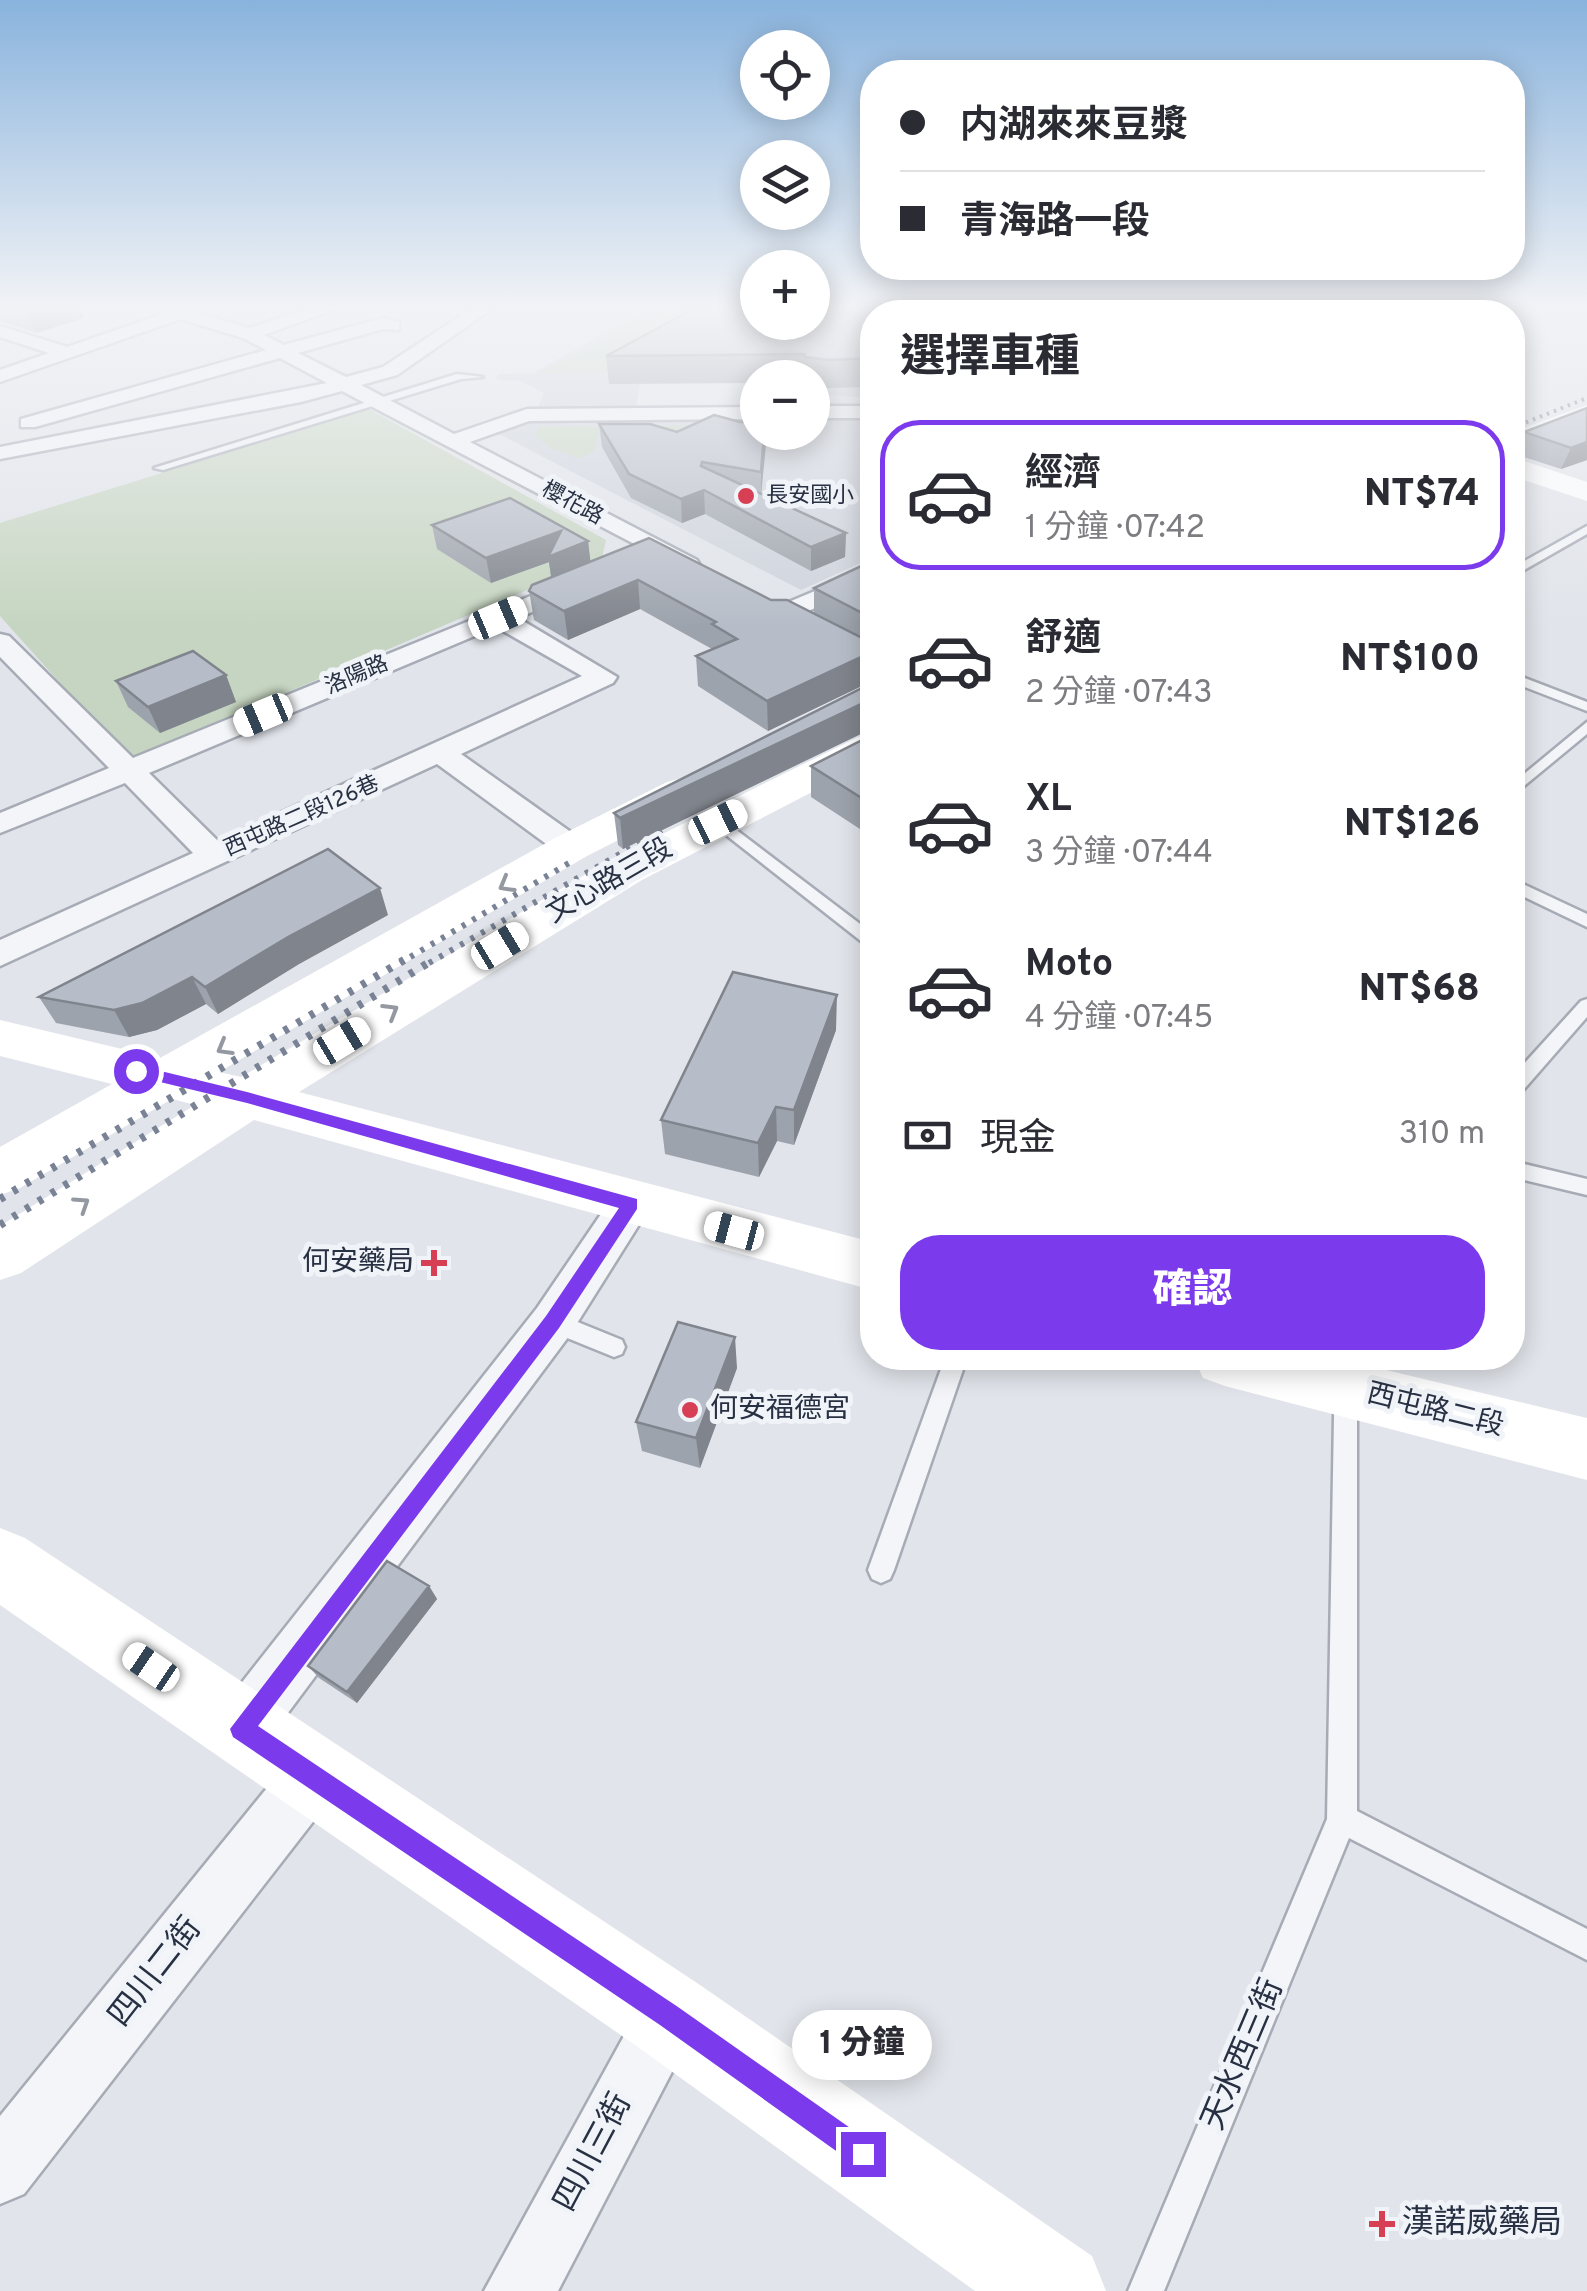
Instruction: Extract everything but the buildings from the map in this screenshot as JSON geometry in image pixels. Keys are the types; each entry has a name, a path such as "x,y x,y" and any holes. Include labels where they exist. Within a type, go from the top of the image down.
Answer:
{"main road":[{"path":"1525,437 1585,414"},
{"path":"1525,471 1587,492"},
{"name":"文心路三段","path":"0,1256 247,1098 626,870 860,751"},
{"name":"文心路三段","path":"0,1173 571,846 719,773"},
{"path":"0,1038 247,1098 860,1263"},
{"name":"西屯路二段","path":"1347,1373 1587,1449"},
{"path":"0,1563 669,2016 1057,2291"}],"street":[{"path":"48,414 21,421 72,439"},
{"path":"0,453 196,414"},
{"name":"櫻花路","path":"401,414 712,578"},
{"path":"452,441 528,416 688,414"},
{"name":"洛陽路","path":"0,824 660,550"},
{"path":"811,630 772,610 860,578"},
{"name":"西屯路二段126巷","path":"0,954 603,677 498,618"},
{"path":"6,658 215,856"},
{"path":"442,754 571,846"},
{"path":"242,1729 553,1322 631,1204"},
{"name":"四川二街","path":"0,2170 313,1776"},
{"name":"四川三街","path":"520,2291 669,2016"}],"lane":[{"path":"159,468 331,414"},
{"path":"1525,565 1587,528"},
{"path":"1525,682 1587,707"},
{"path":"1525,781 1587,726"},
{"path":"718,822 860,932"},
{"path":"1525,890 1587,921"},
{"path":"1525,1075 1587,1005"},
{"path":"1525,1172 1587,1187"},
{"path":"553,1322 614,1347"},
{"path":"880,1570 952,1370"},
{"name":"天水西三街","path":"1146,2291 1342,1819 1347,1373"},
{"path":"1342,1819 1587,1946"}],"shaded area":[{"name":"長安國小","path":"860,417 860,563 801,590 499,434 504,428 531,419 740,418 740,450 830,450 830,418"}],"green space":[{"path":"353,414 378,414 606,540 602,558 129,760 0,616 0,523"},
{"path":"740,425 740,433 597,434 594,450 578,458 551,448 535,436 539,427"}],"railway":[{"path":"1525,423 1547,414"},
{"path":"429,963 667,827"},
{"path":"400,963 569,863"},
{"path":"0,1199 404,960"},
{"path":"0,1225 433,960"}],"place":[{"name":"長安國小","path":"746,496"},
{"name":"何安藥局","path":"434,1263"},
{"name":"何安福德宮","path":"690,1410"},
{"name":"漢諾威藥局","path":"1382,2224"}],"route":[{"path":"136,1071 631,1204 553,1322 242,1729 669,2016 863,2154"}]}
